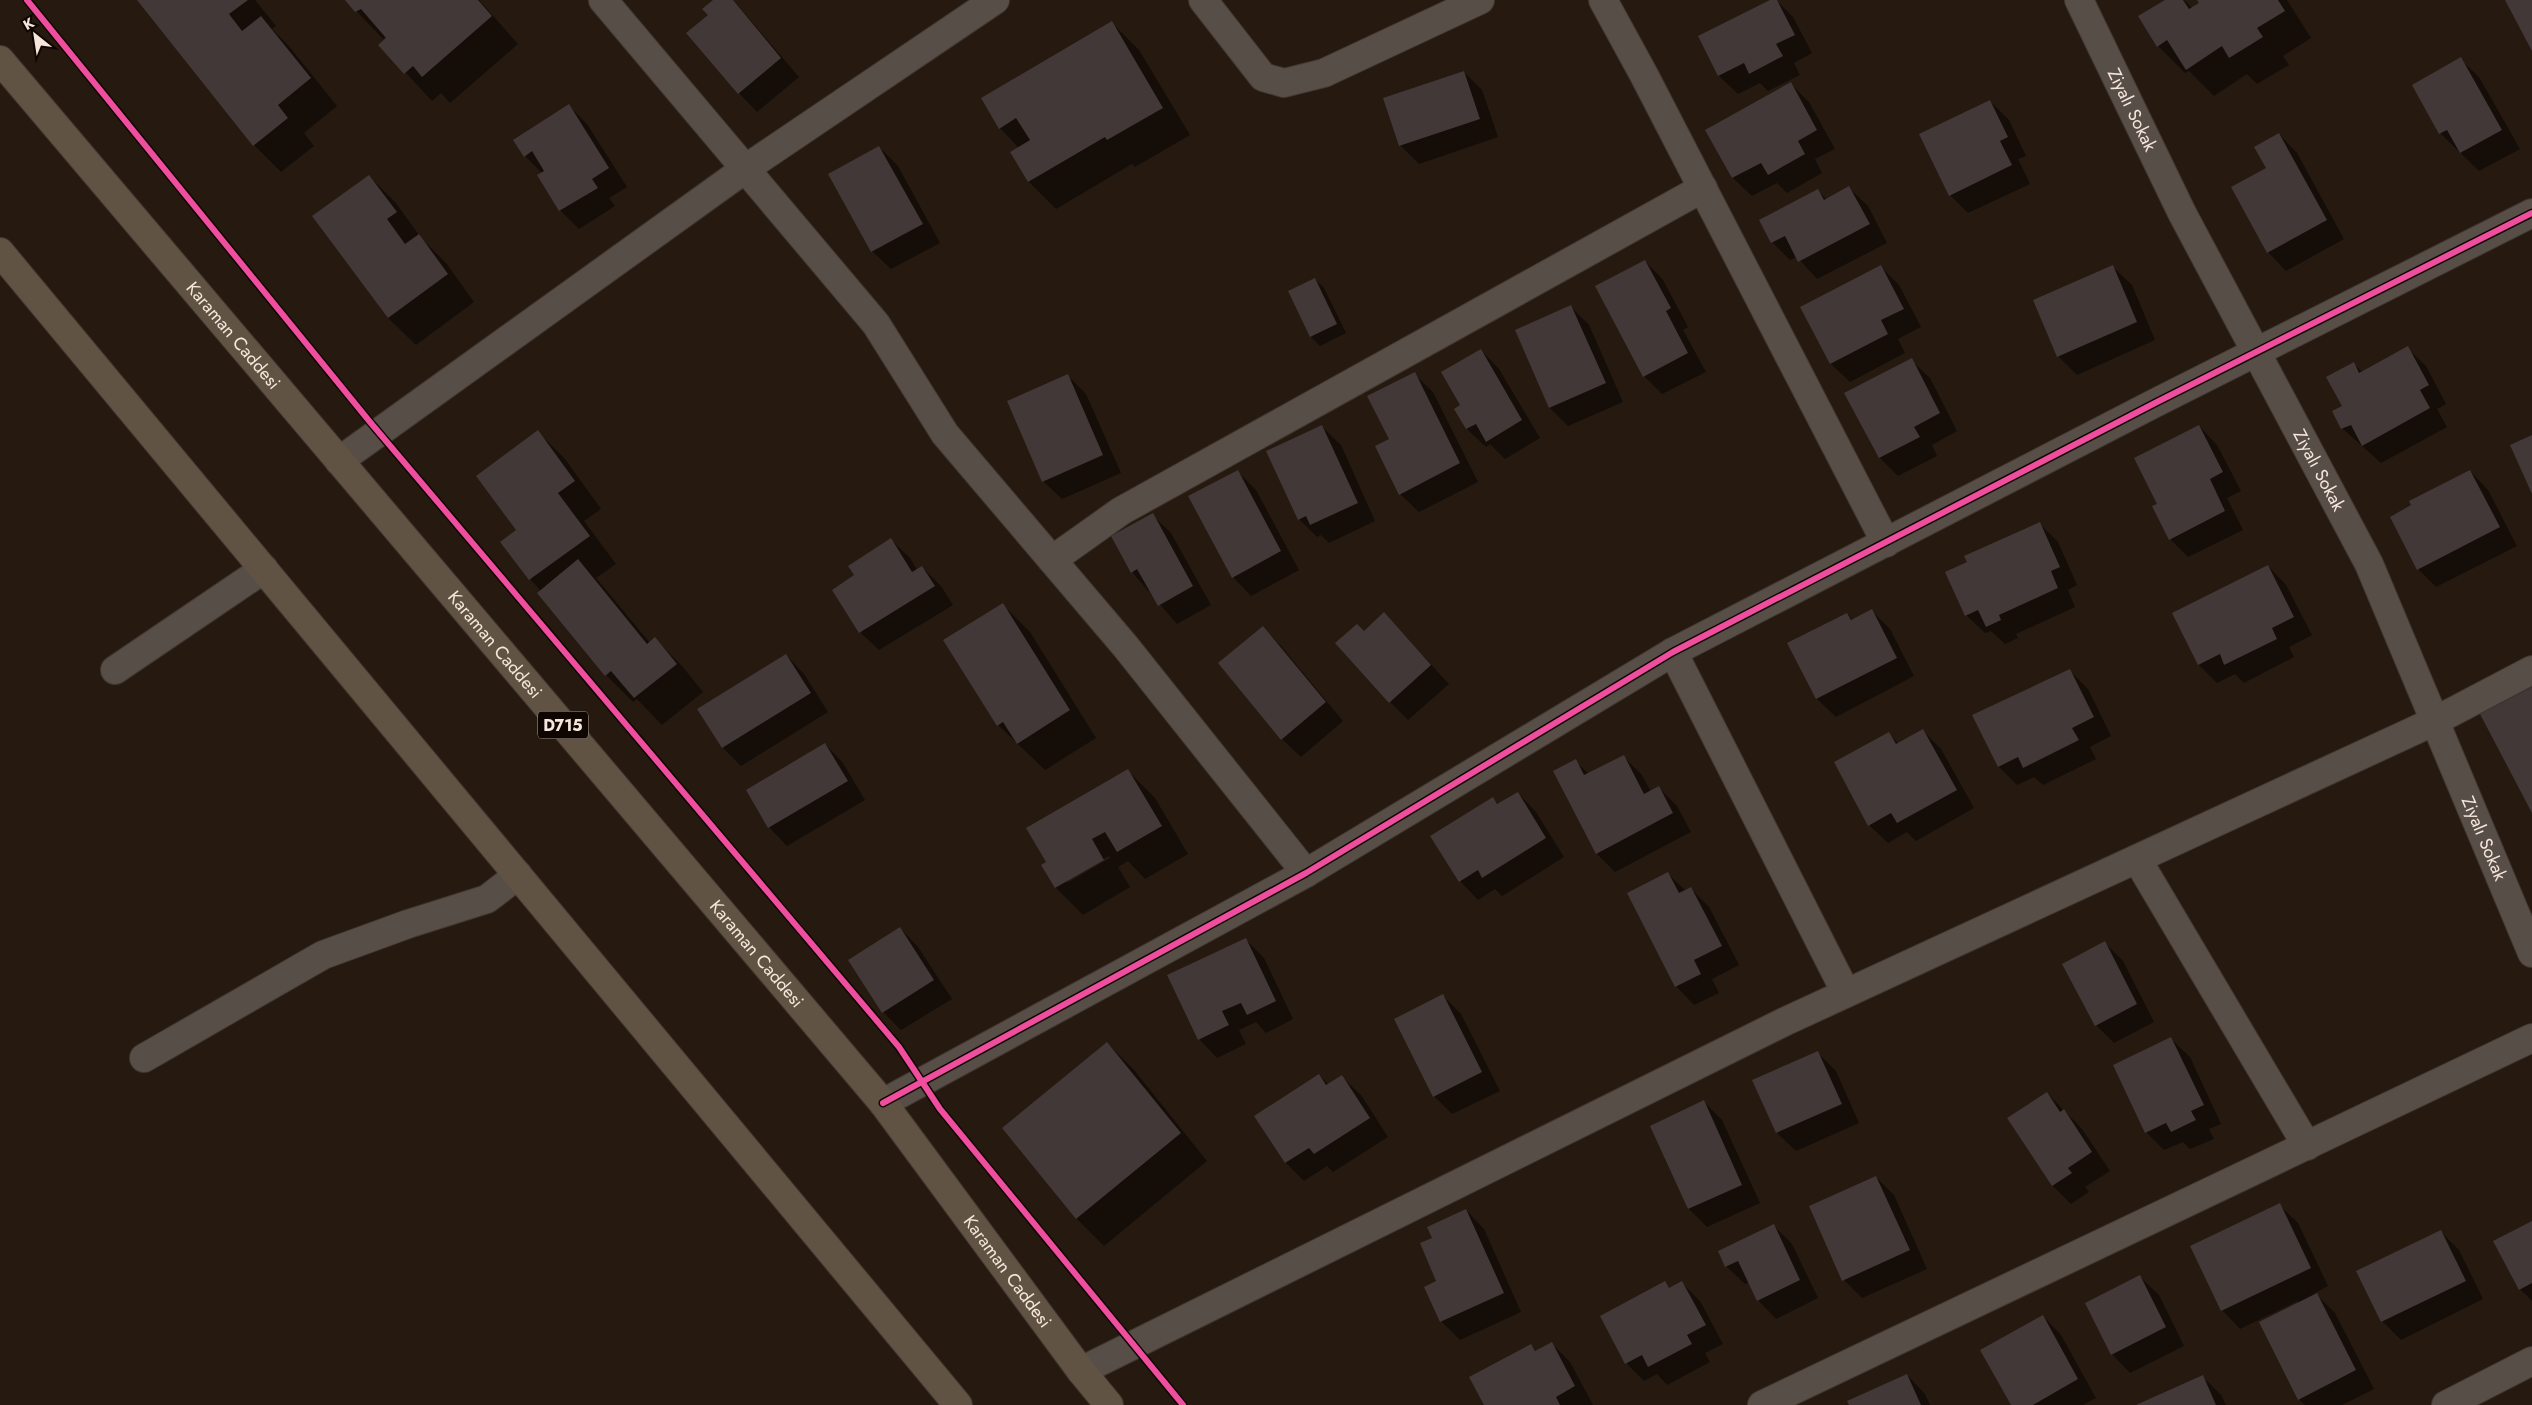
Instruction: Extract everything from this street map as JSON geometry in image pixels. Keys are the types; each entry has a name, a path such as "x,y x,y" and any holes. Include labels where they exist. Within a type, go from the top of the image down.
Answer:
{"highway":[{"name":"Karaman Caddesi","path":"0,60 883,1103 1081,1372 1108,1405"},
{"path":"0,252 958,1405"}],"street":[{"path":"603,0 876,324 945,434 1126,647 1306,873"},
{"path":"339,461 745,169 995,0"},
{"path":"1203,0 1263,77 1284,83 1324,73 1480,0"},
{"path":"1602,0 1886,543"},
{"name":"Ziyalı Sokak","path":"2079,0 2182,213 2369,564 2532,953"},
{"path":"1052,560 1121,511 1702,188"},
{"path":"883,1103 1306,873 1673,652 2532,213"},
{"path":"115,670 264,569"},
{"path":"1673,652 1846,993"},
{"path":"1081,1372 1846,993 2435,722 2532,670"},
{"path":"2137,859 2307,1146"},
{"path":"144,1058 323,955 408,924 487,899 518,875"},
{"path":"1762,1405 2532,1038"},
{"path":"2446,1405 2532,1361"}],"building":[{"path":"137,0 248,0 229,14 242,31 261,16 311,78 278,105 288,118 253,146"},
{"path":"345,0 478,0 492,16 422,77 413,66 404,74 378,45 386,38 361,9 355,12"},
{"path":"713,0 733,0 781,58 738,94 686,33 708,15 702,9"},
{"path":"1770,0 1777,0 1795,35 1776,44 1783,56 1749,74 1744,63 1718,76 1698,36"},
{"path":"2165,0 2183,0 2189,9 2199,3 2197,0 2278,0 2285,11 2257,28 2263,37 2229,58 2222,46 2186,70 2167,40 2157,47 2138,16"},
{"path":"2505,0 2532,0 2532,51"},
{"path":"1112,21 1163,108 1107,140 1105,137 1028,182 1010,152 1030,140 1016,118 999,129 981,98"},
{"path":"2461,57 2502,130 2460,153 2447,130 2439,134 2412,85"},
{"path":"1464,71 1480,119 1399,146 1383,98"},
{"path":"1791,82 1817,130 1798,141 1805,154 1768,175 1761,163 1732,178 1705,130"},
{"path":"1990,100 2008,137 2000,141 2012,165 1949,196 1919,134"},
{"path":"569,104 609,168 592,179 598,188 559,211 537,175 544,171 532,151 524,157 513,140"},
{"path":"2279,133 2327,220 2267,253 2231,187 2266,168 2254,147"},
{"path":"879,146 923,224 871,252 828,174"},
{"path":"369,175 397,212 387,219 405,244 419,234 448,274 388,318 312,216"},
{"path":"1849,186 1870,224 1798,262 1785,236 1771,243 1759,220 1818,189 1824,200"},
{"path":"1645,260 1671,308 1666,311 1688,353 1643,377 1595,286"},
{"path":"1881,265 1904,309 1881,320 1888,334 1830,364 1800,307"},
{"path":"2113,265 2137,322 2057,357 2033,300"},
{"path":"1315,278 1337,324 1310,337 1288,291"},
{"path":"1571,305 1606,383 1549,408 1515,330"},
{"path":"2408,346 2429,385 2420,390 2430,408 2362,446 2351,425 2341,429 2332,411 2342,406 2326,377 2354,362 2359,373"},
{"path":"1481,349 1522,420 1486,442 1476,424 1466,429 1454,409 1460,405 1441,372"},
{"path":"1912,358 1940,413 1914,427 1920,437 1879,458 1844,393"},
{"path":"1415,372 1460,463 1399,495 1375,446 1389,439 1367,396"},
{"path":"1068,374 1103,455 1042,482 1007,401"},
{"path":"1322,425 1358,503 1310,525 1306,516 1298,520 1266,451"},
{"path":"2199,425 2223,472 2210,479 2225,511 2169,540 2152,506 2157,504 2134,458"},
{"path":"538,430 575,481 558,493 590,536 529,580 500,542 516,530 476,476"},
{"path":"2532,435 2532,494 2510,445"},
{"path":"1238,470 1281,551 1232,578 1188,496"},
{"path":"2470,470 2500,527 2417,570 2390,517 2411,505 2409,501"},
{"path":"1153,513 1193,586 1158,606 1137,569 1131,573 1111,536"},
{"path":"2040,522 2060,567 2051,571 2058,588 1999,615 2001,620 1986,627 1978,610 1965,616 1945,572 1967,562 1964,556"},
{"path":"891,538 912,572 922,566 935,586 859,633 832,590 854,575 848,566"},
{"path":"578,559 647,644 655,637 677,664 634,698 611,671 605,676 537,593"},
{"path":"2268,565 2294,617 2272,628 2277,639 2224,665 2220,654 2198,665 2172,613"},
{"path":"1003,603 1070,710 1017,744 1003,722 997,726 943,640"},
{"path":"1872,609 1897,658 1816,699 1787,643 1847,613 1851,620"},
{"path":"1384,612 1431,665 1389,703 1335,643 1357,624 1364,631"},
{"path":"1263,626 1326,702 1281,740 1218,663"},
{"path":"786,654 811,693 722,748 697,709"},
{"path":"2070,669 2094,717 2072,728 2079,740 2023,768 2018,757 1998,767 1972,715"},
{"path":"2532,687 2532,813 2480,714"},
{"path":"1923,729 1957,790 1897,823 1891,813 1868,826 1834,762 1889,732 1896,744"},
{"path":"825,743 848,781 768,828 746,790"},
{"path":"1624,755 1644,794 1659,786 1673,813 1596,854 1553,771 1576,759 1584,775"},
{"path":"1128,769 1162,826 1117,852 1105,832 1092,839 1104,860 1055,888 1041,865 1046,862 1026,828"},
{"path":"1518,792 1546,838 1482,878 1478,870 1459,882 1430,836 1493,797 1497,804"},
{"path":"1668,872 1679,893 1691,887 1722,946 1694,960 1701,974 1675,987 1627,893"},
{"path":"900,927 934,980 882,1013 848,960"},
{"path":"1246,938 1276,1001 1247,1015 1241,1003 1222,1011 1229,1025 1198,1040 1167,975"},
{"path":"2105,941 2137,1004 2095,1026 2062,964"},
{"path":"1443,994 1482,1072 1433,1097 1394,1019"},
{"path":"2171,1037 2204,1105 2191,1111 2196,1120 2171,1132 2166,1123 2145,1133 2113,1065"},
{"path":"1107,1042 1181,1133 1076,1219 1002,1128"},
{"path":"1818,1051 1842,1104 1776,1133 1752,1080"},
{"path":"1319,1074 1326,1085 1342,1075 1370,1118 1314,1154 1309,1148 1285,1163 1254,1116"},
{"path":"2047,1092 2060,1112 2064,1109 2092,1152 2068,1168 2072,1173 2052,1186 2007,1118"},
{"path":"1704,1100 1742,1185 1688,1209 1650,1126"},
{"path":"1876,1176 1910,1250 1842,1281 1809,1206"},
{"path":"2280,1203 2311,1268 2221,1311 2190,1246"},
{"path":"1466,1209 1504,1293 1440,1322 1424,1287 1436,1281 1420,1243 1432,1238 1427,1227"},
{"path":"2532,1221 2532,1283 2519,1290 2493,1241"},
{"path":"1774,1224 1800,1280 1757,1301 1738,1261 1725,1267 1718,1251"},
{"path":"2441,1230 2466,1281 2381,1322 2356,1271"},
{"path":"2140,1275 2166,1327 2111,1355 2085,1303"},
{"path":"1665,1281 1669,1288 1682,1281 1706,1325 1687,1335 1692,1344 1648,1367 1642,1355 1625,1364 1600,1316"},
{"path":"2317,1293 2356,1370 2298,1400 2259,1322"},
{"path":"2043,1315 2078,1379 2033,1405 2011,1405 1980,1350"},
{"path":"1552,1342 1575,1386 1556,1397 1560,1405 1484,1405 1469,1377 1531,1344 1535,1351"},
{"path":"1907,1374 1921,1405 1849,1405 1847,1401"},
{"path":"2203,1375 2216,1405 2136,1405"}],"cycle path":[{"path":"27,0 370,422 899,1047 940,1109 1183,1405"},
{"path":"883,1103 1306,873 1673,652 2157,402 2532,213"}]}
